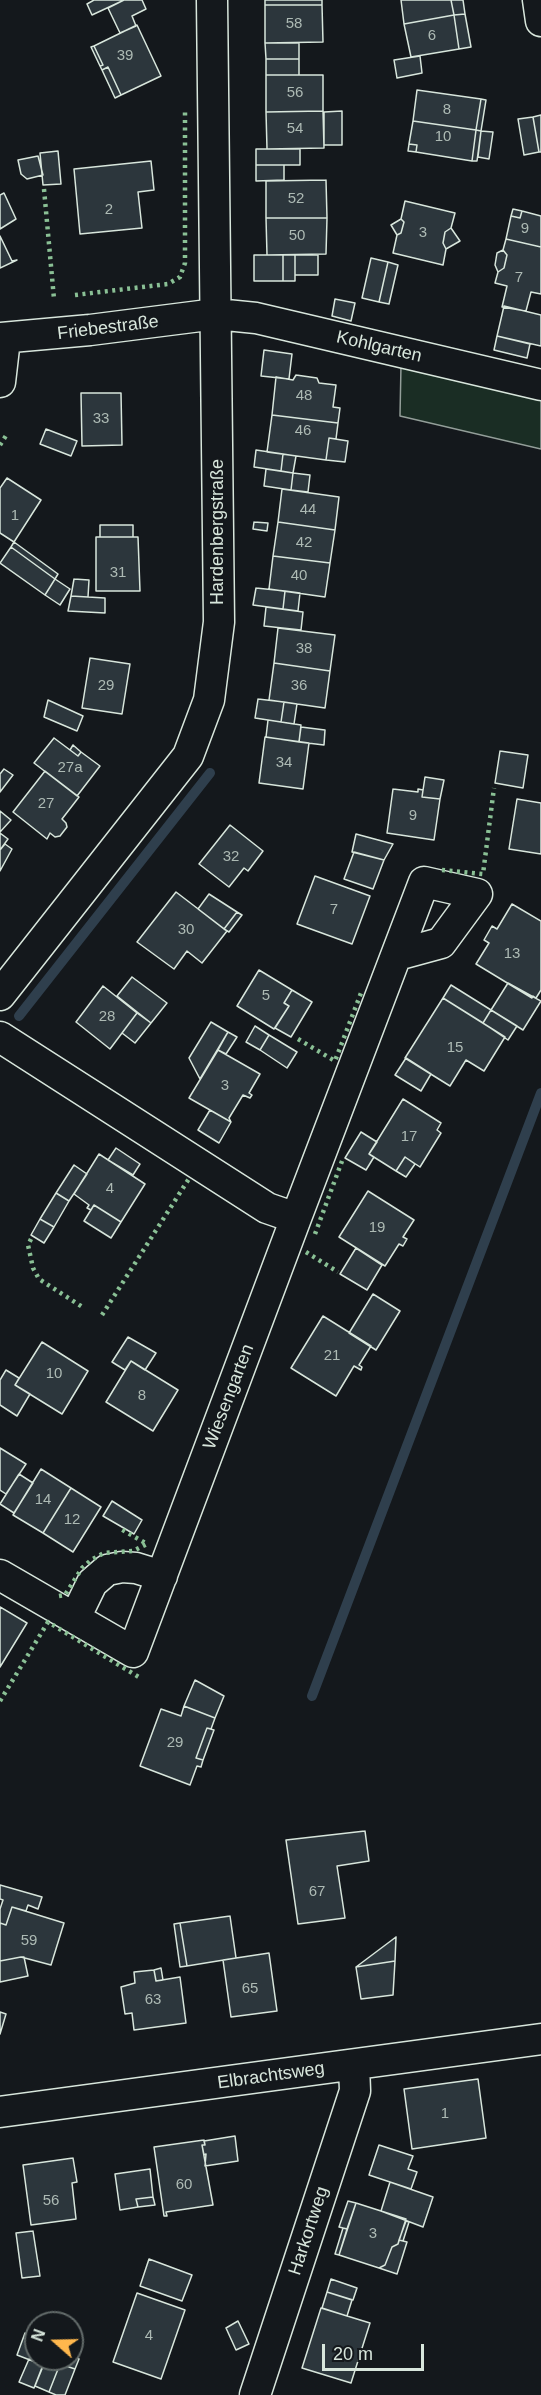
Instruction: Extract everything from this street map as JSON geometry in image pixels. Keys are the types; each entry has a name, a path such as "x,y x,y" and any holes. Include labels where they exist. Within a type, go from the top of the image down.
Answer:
{"street":[{"name":"Hardenbergstraße","path":"0,995 188,756 209,700 219,622 212,0"},
{"path":"538,0 541,21"},
{"name":"Friebestraße","path":"2,339 216,314"},
{"name":"Kohlgarten","path":"216,314 256,318 541,385"},
{"path":"0,382 2,339"},
{"name":"Wiesengarten","path":"0,1575 133,1652 397,954"},
{"path":"0,1037 267,1208 296,1218"},
{"path":"75,1618 92,1583 107,1570 122,1567 136,1568 162,1576"},
{"name":"Elbrachtsweg","path":"0,2112 541,2039"},
{"name":"Harkortweg","path":"255,2395 354,2091 354,2065"}],"green space":[{"path":"401,365 541,398 541,449 400,416"}],"building":[{"path":"94,0 124,0 92,15 87,4"},
{"path":"124,0 142,0 146,9 132,16 136,26 120,33 108,8"},
{"path":"265,0 322,0 322,5 265,5"},
{"path":"401,0 451,0 454,15 404,24"},
{"path":"451,0 463,0 465,14 454,15"},
{"path":"265,5 322,5 323,42 265,43"},
{"path":"465,14 471,47 459,49 454,15"},
{"path":"454,15 459,49 411,57 404,24"},
{"path":"137,25 161,76 121,95 108,67 102,70 100,66 103,65 94,46"},
{"path":"265,43 299,43 299,59 266,59"},
{"path":"94,46 103,65 100,66 91,47"},
{"path":"420,56 422,73 397,78 394,60"},
{"path":"266,59 299,59 299,75 266,75"},
{"path":"108,67 121,95 115,98 102,70"},
{"path":"266,75 323,75 323,111 266,112"},
{"path":"417,90 481,99 476,130 413,121"},
{"path":"481,99 486,100 481,131 476,130"},
{"path":"323,111 324,148 267,149 266,112"},
{"path":"342,111 342,145 324,145 324,112"},
{"path":"541,115 541,152 539,152 533,117"},
{"path":"533,117 539,152 524,155 518,119"},
{"path":"413,121 476,130 472,161 416,152 417,145 409,144"},
{"path":"476,130 481,131 477,161 472,161"},
{"path":"481,131 493,132 489,159 478,157"},
{"path":"409,144 417,145 416,152 408,151"},
{"path":"256,149 300,149 300,165 256,165"},
{"path":"58,151 61,184 43,185 40,153"},
{"path":"38,156 43,175 27,179 21,174 18,160"},
{"path":"151,161 154,190 138,192 142,228 80,234 74,169"},
{"path":"256,165 284,165 284,180 256,181"},
{"path":"326,180 327,218 266,218 266,181"},
{"path":"4,193 16,219 0,229 0,195"},
{"path":"405,201 455,213 451,228 445,232 443,243 446,249 443,265 393,253 397,235 401,233 404,222 401,219"},
{"path":"513,209 522,211 520,218 511,216"},
{"path":"522,211 541,216 541,247 506,239 511,216 520,218"},
{"path":"266,218 327,218 326,254 267,255"},
{"path":"401,219 404,222 401,233 397,235 391,225"},
{"path":"451,228 460,241 446,249 443,243 445,232"},
{"path":"0,236 12,261 17,260 0,268"},
{"path":"506,239 541,247 541,294 531,292 526,311 502,307 507,286 495,283 498,272 504,268 507,255 503,250"},
{"path":"503,250 507,255 504,268 498,272 495,265 497,253"},
{"path":"254,255 283,255 283,281 254,281"},
{"path":"283,255 295,255 295,281 283,281"},
{"path":"295,255 318,255 318,275 295,275"},
{"path":"371,258 388,262 379,302 362,298"},
{"path":"388,262 398,265 389,304 379,302"},
{"path":"335,299 355,303 351,321 332,316"},
{"path":"504,306 541,315 541,346 497,336"},
{"path":"497,336 530,344 527,358 494,350"},
{"path":"264,350 292,354 289,379 261,376"},
{"path":"296,375 317,378 319,383 336,385 333,407 340,408 338,423 272,415 276,377 293,380"},
{"path":"81,393 121,393 122,445 82,446"},
{"path":"272,415 338,423 336,439 329,438 326,460 267,452"},
{"path":"46,429 77,441 71,456 40,444"},
{"path":"329,438 348,441 345,462 326,460"},
{"path":"256,450 283,454 281,471 254,467"},
{"path":"283,454 296,456 293,473 281,471"},
{"path":"266,469 293,473 291,490 264,486"},
{"path":"293,473 310,475 308,492 291,490"},
{"path":"7,478 41,500 14,542 0,533 0,488"},
{"path":"282,489 339,497 335,530 278,522"},
{"path":"254,522 268,523 267,531 253,529"},
{"path":"278,522 335,530 330,563 273,556"},
{"path":"100,525 133,525 133,537 100,537"},
{"path":"96,537 138,537 140,591 96,591"},
{"path":"14,542 58,574 55,579 11,547"},
{"path":"11,547 55,579 45,595 0,563"},
{"path":"273,556 330,563 325,597 269,589"},
{"path":"55,579 70,589 60,605 45,595"},
{"path":"74,579 89,580 88,597 71,596"},
{"path":"256,588 285,591 283,609 253,605"},
{"path":"285,591 300,593 298,611 283,609"},
{"path":"71,596 105,598 105,613 68,611"},
{"path":"266,607 303,612 301,630 264,626"},
{"path":"278,628 335,635 330,671 274,663"},
{"path":"90,658 130,664 122,714 82,708"},
{"path":"274,663 330,671 325,708 269,700"},
{"path":"258,699 284,702 281,722 255,718"},
{"path":"48,700 83,716 77,731 44,717"},
{"path":"284,702 297,704 294,724 281,722"},
{"path":"268,720 301,725 299,742 266,737"},
{"path":"301,727 325,730 324,745 299,742"},
{"path":"265,737 309,743 303,789 259,783"},
{"path":"54,738 78,756 81,752 100,766 77,796 34,763"},
{"path":"73,745 81,752 78,756 70,750"},
{"path":"500,751 528,755 523,788 495,783"},
{"path":"4,769 13,775 0,792 0,774"},
{"path":"45,771 79,797 62,819 67,827 60,836 55,837 50,833 47,839 13,812"},
{"path":"425,777 444,780 440,799 422,797"},
{"path":"393,789 418,792 418,789 423,790 422,797 440,799 434,840 387,833"},
{"path":"517,799 541,803 541,854 509,849"},
{"path":"0,811 11,820 0,832"},
{"path":"230,825 263,851 248,871 244,868 229,887 199,864"},
{"path":"0,833 8,839 0,850"},
{"path":"356,834 393,844 384,860 352,852"},
{"path":"5,844 12,849 0,871 0,850"},
{"path":"354,852 384,860 373,889 344,879"},
{"path":"315,876 370,896 352,944 297,924"},
{"path":"176,892 227,931 202,963 187,951 174,969 137,942"},
{"path":"209,894 237,912 224,929 198,909"},
{"path":"512,904 541,921 541,990 536,998 533,996 532,998 476,964 489,943 484,940 492,926 497,929"},
{"path":"237,912 242,915 229,932 224,929"},
{"path":"259,970 292,990 284,1003 289,1006 274,1029 237,1006"},
{"path":"132,977 167,1003 151,1023 117,996"},
{"path":"508,983 541,1001 523,1030 491,1010"},
{"path":"451,985 491,1010 483,1023 443,998"},
{"path":"103,986 137,1013 110,1049 76,1022"},
{"path":"292,990 312,1002 291,1037 275,1028 289,1006 284,1003"},
{"path":"443,998 505,1037 484,1071 466,1060 450,1086 405,1058"},
{"path":"491,1010 517,1026 508,1040 483,1023"},
{"path":"137,1013 151,1023 135,1043 122,1033"},
{"path":"211,1022 228,1032 200,1079 189,1058"},
{"path":"255,1026 269,1035 260,1050 246,1042"},
{"path":"228,1032 237,1037 226,1054 218,1050"},
{"path":"269,1035 297,1052 287,1068 260,1050"},
{"path":"218,1050 260,1074 249,1093 252,1095 250,1098 243,1095 229,1118 231,1122 189,1098"},
{"path":"406,1058 431,1074 421,1091 395,1075"},
{"path":"403,1099 441,1123 437,1130 441,1133 420,1167 405,1157 396,1171 369,1154"},
{"path":"210,1110 231,1122 219,1143 198,1130"},
{"path":"361,1132 377,1142 369,1154 374,1157 366,1170 345,1158"},
{"path":"116,1148 140,1164 133,1175 108,1160"},
{"path":"99,1154 145,1184 121,1222 94,1205 91,1210 87,1208 89,1205 74,1194"},
{"path":"405,1157 415,1164 406,1177 396,1171"},
{"path":"74,1165 87,1174 69,1201 56,1193"},
{"path":"368,1191 414,1220 403,1237 407,1239 403,1246 399,1244 385,1266 339,1237"},
{"path":"56,1193 69,1201 54,1227 40,1219"},
{"path":"94,1205 121,1222 111,1238 84,1221"},
{"path":"40,1219 54,1227 44,1243 31,1235"},
{"path":"356,1248 382,1265 367,1290 340,1274"},
{"path":"373,1294 400,1311 376,1350 349,1333"},
{"path":"323,1316 371,1346 359,1365 362,1367 361,1370 354,1366 336,1396 291,1368"},
{"path":"128,1337 156,1353 145,1370 131,1361 125,1370 112,1362"},
{"path":"42,1342 88,1371 62,1414 15,1385"},
{"path":"131,1361 178,1390 153,1431 106,1402"},
{"path":"6,1370 19,1378 15,1385 30,1394 17,1416 0,1405 0,1380"},
{"path":"0,1448 26,1464 6,1494 0,1490"},
{"path":"41,1469 71,1488 43,1533 13,1515"},
{"path":"19,1474 33,1483 14,1513 0,1504"},
{"path":"71,1488 101,1507 73,1552 43,1533"},
{"path":"112,1501 142,1520 134,1534 103,1516"},
{"path":"0,1607 27,1623 0,1667"},
{"path":"195,1680 224,1696 215,1718 184,1706"},
{"path":"184,1706 215,1718 211,1729 207,1728 196,1758 203,1760 201,1767 197,1766 190,1785 140,1766 161,1709 181,1716"},
{"path":"207,1728 214,1730 203,1760 196,1758"},
{"path":"365,1831 369,1861 337,1866 345,1918 298,1924 286,1840"},
{"path":"0,1885 42,1897 38,1909 28,1905 26,1911 12,1907 6,1925 0,1923 0,1909 3,1900 0,1899"},
{"path":"12,1907 64,1923 51,1965 21,1957 0,1961 0,1923 6,1925"},
{"path":"230,1916 236,1958 187,1966 180,1923"},
{"path":"180,1923 187,1966 180,1967 174,1924"},
{"path":"396,1937 395,1961 356,1967"},
{"path":"269,1953 277,2011 231,2017 223,1960"},
{"path":"24,1957 28,1976 0,1982 0,1961"},
{"path":"395,1961 393,1995 361,1999 356,1967"},
{"path":"161,1968 163,1980 156,1981 154,1970"},
{"path":"154,1970 156,1981 180,1977 186,2023 134,2030 132,2013 125,2014 121,1987 135,1983 134,1972"},
{"path":"0,2012 6,2014 0,2034"},
{"path":"478,2079 486,2138 412,2149 404,2089"},
{"path":"235,2136 238,2161 205,2166 206,2154 204,2155 202,2145 205,2145 204,2141"},
{"path":"204,2140 205,2145 202,2145 213,2205 166,2212 167,2216 164,2216 154,2147"},
{"path":"379,2145 413,2156 408,2169 417,2172 411,2189 369,2175"},
{"path":"73,2158 77,2182 72,2183 76,2219 31,2225 23,2165"},
{"path":"150,2169 153,2197 136,2199 138,2207 120,2210 115,2174"},
{"path":"390,2182 433,2197 423,2227 381,2211"},
{"path":"153,2197 155,2205 138,2207 136,2199"},
{"path":"348,2201 356,2203 347,2229 339,2227"},
{"path":"356,2203 406,2219 398,2244 392,2247 385,2265 379,2268 339,2255"},
{"path":"406,2221 409,2222 403,2241 399,2240"},
{"path":"343,2228 347,2229 339,2255 335,2254"},
{"path":"33,2231 40,2276 22,2278 16,2233"},
{"path":"399,2240 407,2242 397,2274 379,2268 385,2265 392,2247 398,2244"},
{"path":"149,2259 192,2275 182,2301 140,2286"},
{"path":"331,2279 357,2288 353,2300 327,2292"},
{"path":"327,2292 352,2300 347,2316 322,2308"},
{"path":"137,2293 185,2310 161,2379 113,2362"},
{"path":"321,2308 370,2323 351,2383 302,2368"},
{"path":"238,2321 249,2344 236,2350 226,2328"},
{"path":"24,2336 24,2358 17,2355"},
{"path":"24,2370 41,2371 34,2388 19,2382"},
{"path":"41,2371 57,2371 49,2392 35,2386"},
{"path":"57,2371 74,2371 65,2395 49,2392"}],"waterway":[{"path":"19,1016 210,773"},
{"path":"312,1696 541,1093"}],"hedge":[{"path":"75,295 168,284 180,277 185,263 185,108"},
{"path":"44,189 54,299"},
{"path":"0,445 7,434"},
{"path":"442,870 483,874 494,788"},
{"path":"298,1039 335,1061 361,993"},
{"path":"315,1234 342,1161"},
{"path":"102,1315 190,1177"},
{"path":"31,1239 28,1245 33,1268 39,1279 84,1308"},
{"path":"306,1252 338,1272"},
{"path":"59,1596 65,1595 82,1568 91,1560 104,1553 133,1551 147,1544 119,1528"},
{"path":"0,1701 48,1622 142,1679"}]}
